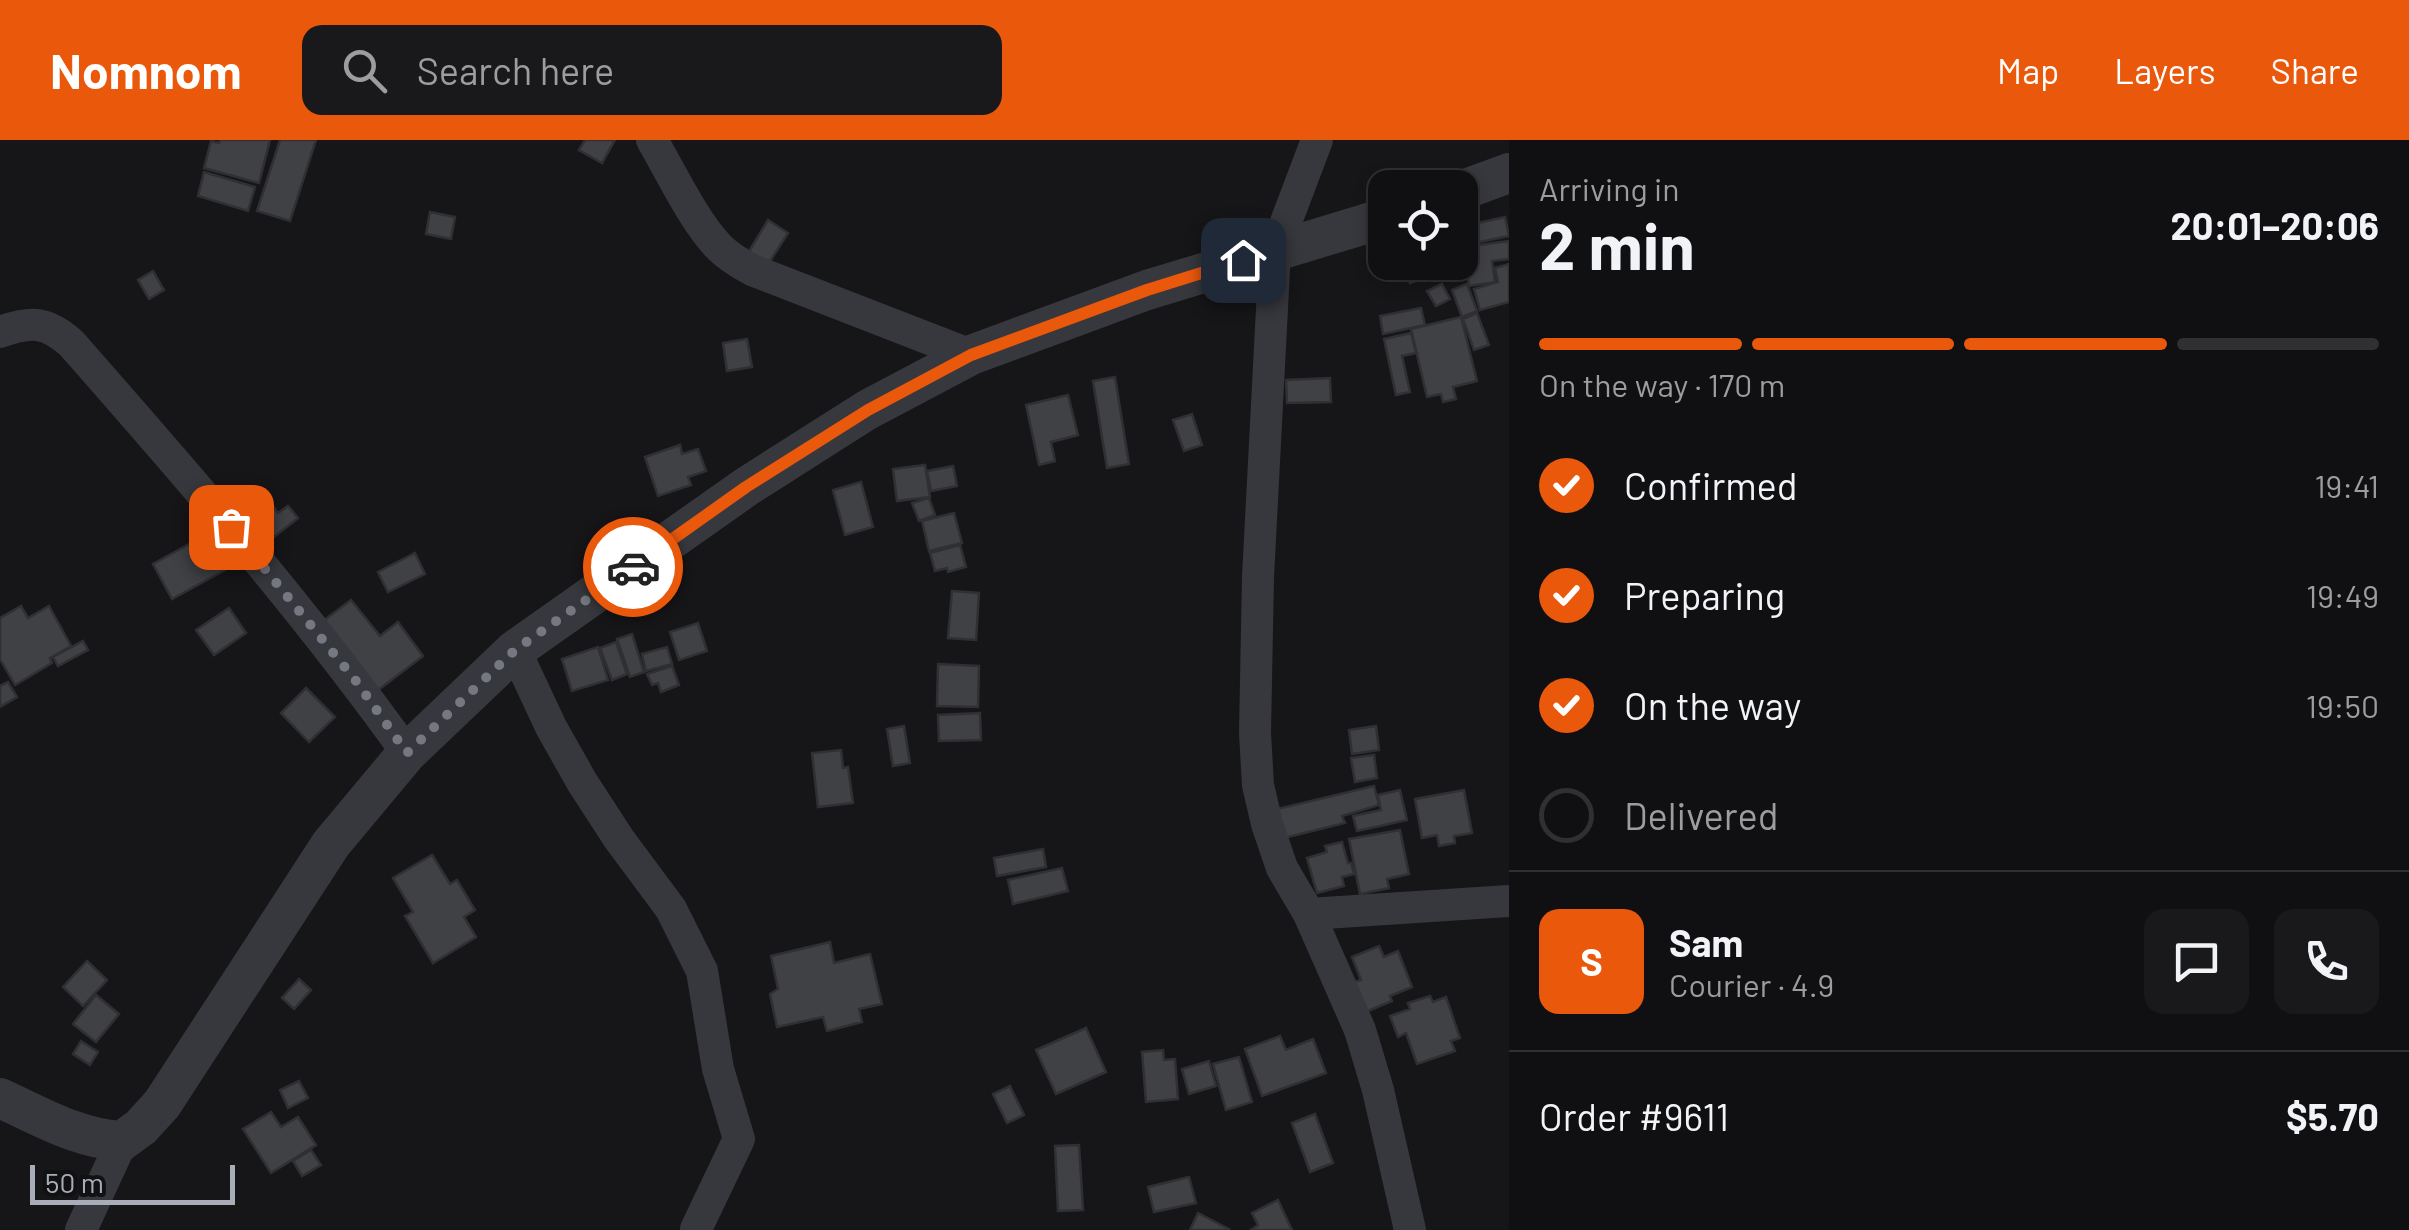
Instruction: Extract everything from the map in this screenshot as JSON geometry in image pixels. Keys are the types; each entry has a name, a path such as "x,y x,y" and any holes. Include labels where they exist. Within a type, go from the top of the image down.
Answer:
{"street":[{"path":"652,140 704,230 734,260 971,355"},
{"path":"1317,140 1275,251 1259,557 1255,732 1258,785 1266,824 1282,868 1309,914 1360,1030 1410,1230"},
{"path":"1478,184 1509,173"},
{"path":"81,1230 122,1142 162,1104 332,844 407,753 515,650 746,487 868,410 971,355 1147,290 1368,223"},
{"path":"0,332 36,324 54,329 71,344 206,496 356,681 407,753"},
{"path":"515,650 582,782 671,909 702,971 718,1068 738,1138 696,1229"},
{"path":"1309,914 1509,901"},
{"path":"0,1098 76,1133 122,1142"}],"building":[{"path":"270,140 259,183 204,168 211,141"},
{"path":"280,140 316,140 290,221 257,211"},
{"path":"585,140 615,140 602,163 579,150"},
{"path":"204,172 255,187 248,211 198,196"},
{"path":"430,212 455,217 451,239 426,234"},
{"path":"1505,217 1509,236 1478,242 1478,223"},
{"path":"768,220 788,233 767,266 748,253"},
{"path":"1509,241 1509,259 1492,261 1495,282 1469,286 1468,280 1478,280 1478,245"},
{"path":"1509,264 1509,302 1480,310 1474,289 1498,282 1495,268"},
{"path":"153,271 164,290 149,299 138,280"},
{"path":"1442,284 1450,299 1436,306 1427,291"},
{"path":"1467,284 1477,311 1462,317 1452,290"},
{"path":"1421,308 1425,325 1383,334 1380,316"},
{"path":"1477,313 1489,345 1474,350 1463,319"},
{"path":"1461,317 1477,381 1453,387 1456,399 1443,402 1441,394 1427,397 1411,329"},
{"path":"1411,333 1416,353 1402,356 1410,392 1396,395 1384,339"},
{"path":"747,339 752,367 727,371 723,343"},
{"path":"1115,377 1129,464 1107,468 1093,381"},
{"path":"1330,378 1331,402 1287,403 1286,380"},
{"path":"1068,395 1078,435 1051,442 1055,461 1039,465 1026,405"},
{"path":"1192,414 1202,445 1184,451 1173,420"},
{"path":"680,445 682,454 698,449 706,471 688,477 691,485 658,496 645,457"},
{"path":"925,465 930,497 897,501 893,469"},
{"path":"953,466 957,486 931,491 927,471"},
{"path":"861,482 873,527 845,535 833,490"},
{"path":"263,492 278,513 288,506 298,518 274,537 248,503"},
{"path":"929,498 935,515 919,521 912,503"},
{"path":"237,499 259,524 246,536 224,511"},
{"path":"954,513 962,543 929,551 922,521"},
{"path":"206,535 225,570 172,599 153,564"},
{"path":"960,545 966,567 935,571 930,553"},
{"path":"415,553 425,574 388,592 378,572"},
{"path":"952,591 979,593 976,640 948,638"},
{"path":"351,600 380,636 398,622 423,656 377,691 323,621"},
{"path":"21,606 28,618 49,606 71,646 50,658 52,663 15,685 0,659 0,618"},
{"path":"229,608 246,633 214,655 196,630"},
{"path":"698,623 707,651 679,660 670,632"},
{"path":"632,634 644,672 630,677 617,639"},
{"path":"83,641 88,650 58,666 53,657"},
{"path":"616,642 627,674 612,680 600,648"},
{"path":"598,647 608,680 572,691 562,659"},
{"path":"667,647 672,664 646,671 642,654"},
{"path":"938,664 979,666 978,707 937,706"},
{"path":"672,666 679,685 661,692 658,683 652,685 647,674"},
{"path":"8,682 17,697 0,707 0,686"},
{"path":"306,688 335,717 309,742 281,713"},
{"path":"980,713 981,740 939,741 938,715"},
{"path":"904,726 910,763 893,766 887,729"},
{"path":"1376,726 1379,750 1352,754 1349,730"},
{"path":"841,750 843,768 848,767 853,803 818,807 812,753"},
{"path":"1374,755 1377,778 1355,782 1351,758"},
{"path":"1374,786 1379,805 1342,816 1345,823 1276,840 1269,811"},
{"path":"1400,790 1407,820 1357,831 1353,816 1381,810 1378,795"},
{"path":"1464,790 1472,833 1454,836 1455,843 1439,846 1437,835 1422,838 1415,799"},
{"path":"1400,830 1409,874 1387,879 1389,888 1360,894 1349,839"},
{"path":"1342,842 1354,874 1342,877 1344,886 1317,893 1307,858 1327,852 1325,846"},
{"path":"1043,849 1046,867 997,876 994,858"},
{"path":"432,855 450,884 457,880 475,910 464,917 476,937 433,963 405,916 413,912 393,878"},
{"path":"1062,868 1068,891 1013,904 1008,880"},
{"path":"830,942 834,963 870,954 882,1004 859,1009 862,1022 827,1031 823,1017 777,1027 770,994 778,989 771,956"},
{"path":"1379,946 1384,957 1398,951 1412,987 1363,1013 1351,983 1361,980 1352,957"},
{"path":"87,961 107,980 83,1006 63,987"},
{"path":"299,979 311,990 294,1009 282,998"},
{"path":"96,995 119,1014 96,1042 73,1024"},
{"path":"1430,996 1433,1002 1446,997 1460,1038 1451,1041 1455,1051 1417,1064 1406,1033 1398,1037 1390,1016 1410,1009 1408,1003"},
{"path":"1086,1028 1106,1072 1056,1094 1036,1050"},
{"path":"1280,1036 1286,1050 1313,1039 1326,1073 1262,1096 1245,1049"},
{"path":"81,1041 98,1052 90,1065 73,1054"},
{"path":"1163,1050 1164,1060 1175,1059 1178,1099 1146,1102 1142,1052"},
{"path":"1239,1057 1252,1102 1226,1110 1213,1064"},
{"path":"1209,1061 1216,1086 1189,1094 1182,1069"},
{"path":"299,1081 308,1098 288,1108 280,1090"},
{"path":"1010,1086 1024,1115 1007,1123 993,1094"},
{"path":"271,1112 281,1127 298,1117 316,1145 271,1173 243,1129"},
{"path":"1315,1114 1333,1163 1310,1172 1292,1123"},
{"path":"1079,1145 1083,1210 1058,1211 1055,1146"},
{"path":"311,1150 321,1165 302,1176 293,1161"},
{"path":"1189,1177 1196,1203 1154,1212 1148,1187"},
{"path":"1278,1200 1292,1230 1251,1230 1258,1225 1252,1213"},
{"path":"1198,1213 1229,1229 1190,1230"}],"way so far":[{"path":"231,527 356,681 407,753 515,650 633,567"}],"route":[{"path":"633,567 746,487 868,410 971,355 1147,290 1243,260"}]}
